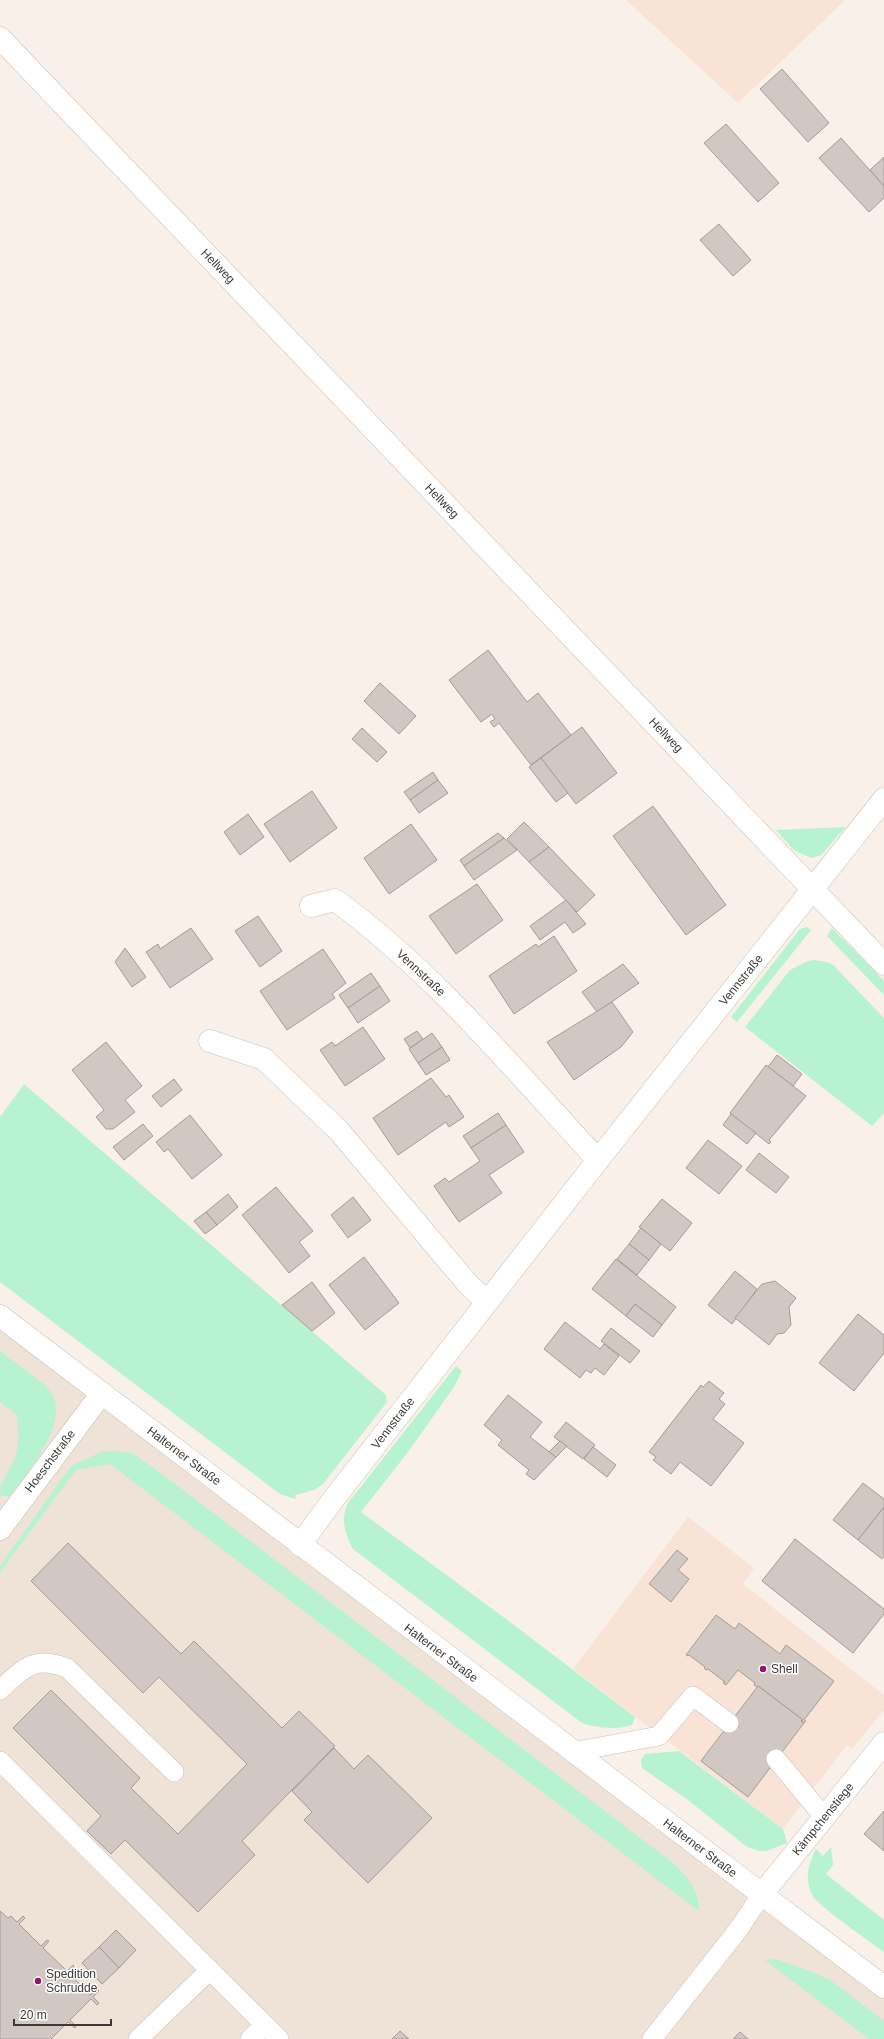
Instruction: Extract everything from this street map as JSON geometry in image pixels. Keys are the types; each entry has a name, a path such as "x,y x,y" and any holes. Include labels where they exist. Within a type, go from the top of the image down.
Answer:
{"street":[{"name":"Hellweg","path":"0,38 884,964"},
{"name":"Vennstraße","path":"300,1545 332,1501 598,1160 884,799"},
{"name":"Vennstraße","path":"311,906 335,900 365,922 439,989 598,1160"},
{"path":"210,1041 264,1059 339,1132 467,1283 487,1302"},
{"name":"Halterner Straße","path":"0,1316 572,1752 884,1987"},
{"name":"Hoeschstraße","path":"0,1529 102,1394"},
{"name":"Kämpchenstiege","path":"762,1894 884,1743"}],"lane":[{"path":"0,1690 25,1668 36,1662 52,1662 67,1668 174,1772"},
{"path":"572,1752 659,1736 693,1696 729,1723"},
{"path":"776,1760 824,1818"},
{"path":"0,1761 279,2039"},
{"path":"652,2039 738,1930 762,1894"},
{"path":"138,2039 210,1970"},
{"path":"250,2039 265,2025"}],"shaded area":[{"path":"626,0 845,0 738,103"},
{"path":"0,1316 884,1988 884,2039 0,2039"},
{"path":"688,1517 754,1568 743,1584 884,1695 884,1710 852,1749 847,1745 783,1829 573,1669"}],"green space":[{"path":"846,827 821,855 812,858 795,851 776,830"},
{"path":"807,927 811,930 737,1022 731,1017 800,929"},
{"path":"832,928 884,981 884,995 827,936"},
{"path":"814,960 827,962 833,965 884,1018 884,1113 872,1126 745,1027 790,970 808,961"},
{"path":"24,1084 386,1395 387,1402 323,1484 314,1490 295,1495 296,1499 280,1494 0,1282 0,1117"},
{"path":"0,1351 46,1386 54,1399 56,1413 53,1428 46,1443 37,1459 9,1497 0,1495 0,1490 16,1455 18,1430 17,1415 0,1402"},
{"path":"456,1366 462,1371 454,1387 408,1452 361,1512 635,1717 632,1725 620,1728 607,1728 582,1723 353,1549 350,1543 344,1527 344,1515 348,1503"},
{"path":"116,1451 132,1453 166,1477 673,1863 691,1884 697,1896 699,1911 110,1464 76,1470 0,1572 0,1566 71,1466 101,1452"},
{"path":"679,1751 783,1829 787,1843 766,1851 760,1851 747,1847 688,1800 642,1768 641,1760 645,1754"},
{"path":"831,1847 833,1865 826,1874 884,1920 884,1952 834,1915 813,1896 810,1890 808,1878 811,1861 816,1849 823,1856"},
{"path":"775,1959 800,1967 830,1980 884,2021 884,2039 869,2039 765,1960"}],"building":[{"path":"782,69 829,123 808,142 760,89"},
{"path":"726,124 779,183 758,202 704,143"},
{"path":"841,138 884,186 884,198 869,212 819,158"},
{"path":"884,157 884,186 870,170"},
{"path":"719,224 751,260 733,276 700,240"},
{"path":"488,650 527,702 538,693 571,735 531,765 499,723 494,727 490,722 495,719 492,714 481,722 449,680"},
{"path":"380,683 416,716 399,734 364,701"},
{"path":"582,727 617,773 576,804 541,758"},
{"path":"362,728 387,752 377,762 352,739"},
{"path":"541,758 568,793 556,802 529,767"},
{"path":"433,772 438,780 410,800 404,792"},
{"path":"438,780 448,793 419,813 410,800"},
{"path":"312,791 337,828 290,862 264,824"},
{"path":"653,806 726,905 686,935 613,836"},
{"path":"248,814 264,837 240,855 224,832"},
{"path":"524,822 549,847 529,862 507,839"},
{"path":"411,824 437,860 389,894 364,858"},
{"path":"498,833 504,838 464,866 460,860"},
{"path":"504,838 517,850 474,880 464,866"},
{"path":"549,847 595,895 577,912 529,862"},
{"path":"477,884 503,920 456,954 429,916"},
{"path":"566,900 586,924 573,933 565,922 540,940 530,926"},
{"path":"258,916 282,951 260,967 235,931"},
{"path":"191,928 213,959 170,988 146,952 158,944 160,949"},
{"path":"554,936 577,971 514,1014 489,976 536,944 538,947"},
{"path":"125,948 146,977 132,987 115,962"},
{"path":"323,949 346,983 332,994 335,998 287,1030 260,991"},
{"path":"623,964 639,983 597,1012 582,992"},
{"path":"371,973 380,986 348,1008 339,995"},
{"path":"380,986 390,1001 358,1023 348,1008"},
{"path":"612,1002 633,1032 621,1047 574,1080 547,1042"},
{"path":"363,1027 385,1059 345,1086 320,1050 332,1042 335,1046"},
{"path":"417,1031 423,1039 410,1048 404,1039"},
{"path":"432,1033 442,1047 418,1063 409,1049"},
{"path":"106,1042 142,1086 125,1100 135,1112 113,1129 106,1129 96,1117 104,1110 72,1070"},
{"path":"442,1047 450,1060 426,1075 418,1063"},
{"path":"777,1055 802,1074 793,1086 768,1067"},
{"path":"766,1065 806,1096 769,1140 771,1142 769,1144 730,1113"},
{"path":"431,1078 446,1097 449,1095 464,1117 449,1127 446,1122 398,1155 373,1118"},
{"path":"174,1079 182,1090 161,1107 152,1096"},
{"path":"498,1113 506,1125 471,1148 463,1136"},
{"path":"731,1114 756,1133 747,1144 723,1125"},
{"path":"190,1115 222,1155 192,1179 168,1149 164,1152 156,1142"},
{"path":"143,1124 153,1136 124,1160 113,1147"},
{"path":"506,1125 524,1152 489,1175 502,1193 459,1222 434,1186 445,1178 449,1182 480,1161 471,1148"},
{"path":"708,1140 742,1166 719,1194 686,1168"},
{"path":"759,1153 789,1177 776,1193 746,1170"},
{"path":"276,1187 313,1231 299,1242 310,1256 289,1273 242,1215"},
{"path":"228,1194 238,1207 217,1225 206,1212"},
{"path":"353,1197 371,1220 348,1238 331,1215"},
{"path":"662,1199 692,1223 670,1251 639,1227"},
{"path":"206,1212 217,1225 205,1234 194,1221"},
{"path":"641,1228 661,1244 649,1260 629,1244"},
{"path":"629,1244 649,1260 637,1275 617,1259"},
{"path":"364,1257 399,1303 365,1330 329,1285"},
{"path":"616,1259 676,1307 662,1325 635,1304 626,1316 592,1289"},
{"path":"735,1271 757,1289 732,1324 708,1305"},
{"path":"775,1281 796,1298 789,1307 791,1325 784,1333 777,1334 769,1345 735,1318 762,1284"},
{"path":"312,1282 335,1313 312,1331 282,1305"},
{"path":"635,1304 662,1325 653,1337 626,1316"},
{"path":"858,1314 884,1335 884,1353 854,1391 819,1363"},
{"path":"565,1322 600,1349 604,1344 619,1356 604,1375 595,1368 591,1373 586,1370 580,1378 544,1349"},
{"path":"611,1328 640,1351 630,1363 601,1341"},
{"path":"709,1381 724,1393 719,1399 725,1404 713,1419 744,1443 711,1486 680,1462 671,1474 653,1460 656,1457 649,1452 701,1385 703,1387"},
{"path":"508,1395 542,1422 530,1437 556,1457 534,1480 526,1474 529,1470 498,1445 502,1440 484,1425"},
{"path":"566,1422 595,1445 583,1459 554,1437"},
{"path":"560,1441 567,1446 556,1457 549,1452"},
{"path":"593,1447 616,1465 607,1477 584,1459"},
{"path":"863,1483 884,1499 884,1507 858,1540 833,1520"},
{"path":"884,1507 884,1556 882,1559 858,1540"},
{"path":"795,1539 884,1609 884,1614 853,1653 762,1581"},
{"path":"68,1543 181,1654 194,1641 282,1728 299,1711 335,1746 242,1841 255,1855 198,1912 125,1840 111,1854 87,1831 101,1816 13,1728 51,1690 140,1778 131,1788 178,1834 247,1764 159,1677 143,1693 31,1581"},
{"path":"677,1550 688,1559 678,1570 689,1579 671,1602 649,1584"},
{"name":"Shell","path":"716,1615 735,1629 739,1623 780,1654 786,1645 834,1681 804,1720 806,1721 804,1723 801,1721 803,1720 758,1686 757,1687 754,1685 755,1683 738,1670 726,1685 723,1683 725,1682 708,1669 706,1670 704,1668 705,1667 689,1655 686,1655"},
{"path":"758,1686 803,1720 801,1721 804,1723 748,1797 701,1761"},
{"path":"334,1748 354,1769 368,1755 432,1818 368,1883 304,1820 312,1812 292,1791"},
{"path":"884,1811 884,1851 864,1834"},
{"name":"Spedition Schrudde","path":"0,1911 8,1918 11,1916 17,1922 23,1916 25,1918 19,1924 41,1946 47,1940 49,1941 43,1948 67,1971 73,1965 74,1967 69,1973 90,1995 97,1989 99,1991 93,1997 99,2003 97,2005 91,1999 70,2020 76,2026 75,2028 68,2022 51,2039 0,2039"},
{"path":"116,1930 136,1950 119,1968 99,1947"},
{"path":"99,1947 119,1968 102,1984 82,1963"},
{"path":"400,2031 409,2039 392,2039"},
{"path":"740,2032 748,2039 733,2039"}],"place":[{"name":"Shell","path":"763,1669"},
{"name":"Spedition Schrudde","path":"38,1981"}]}
